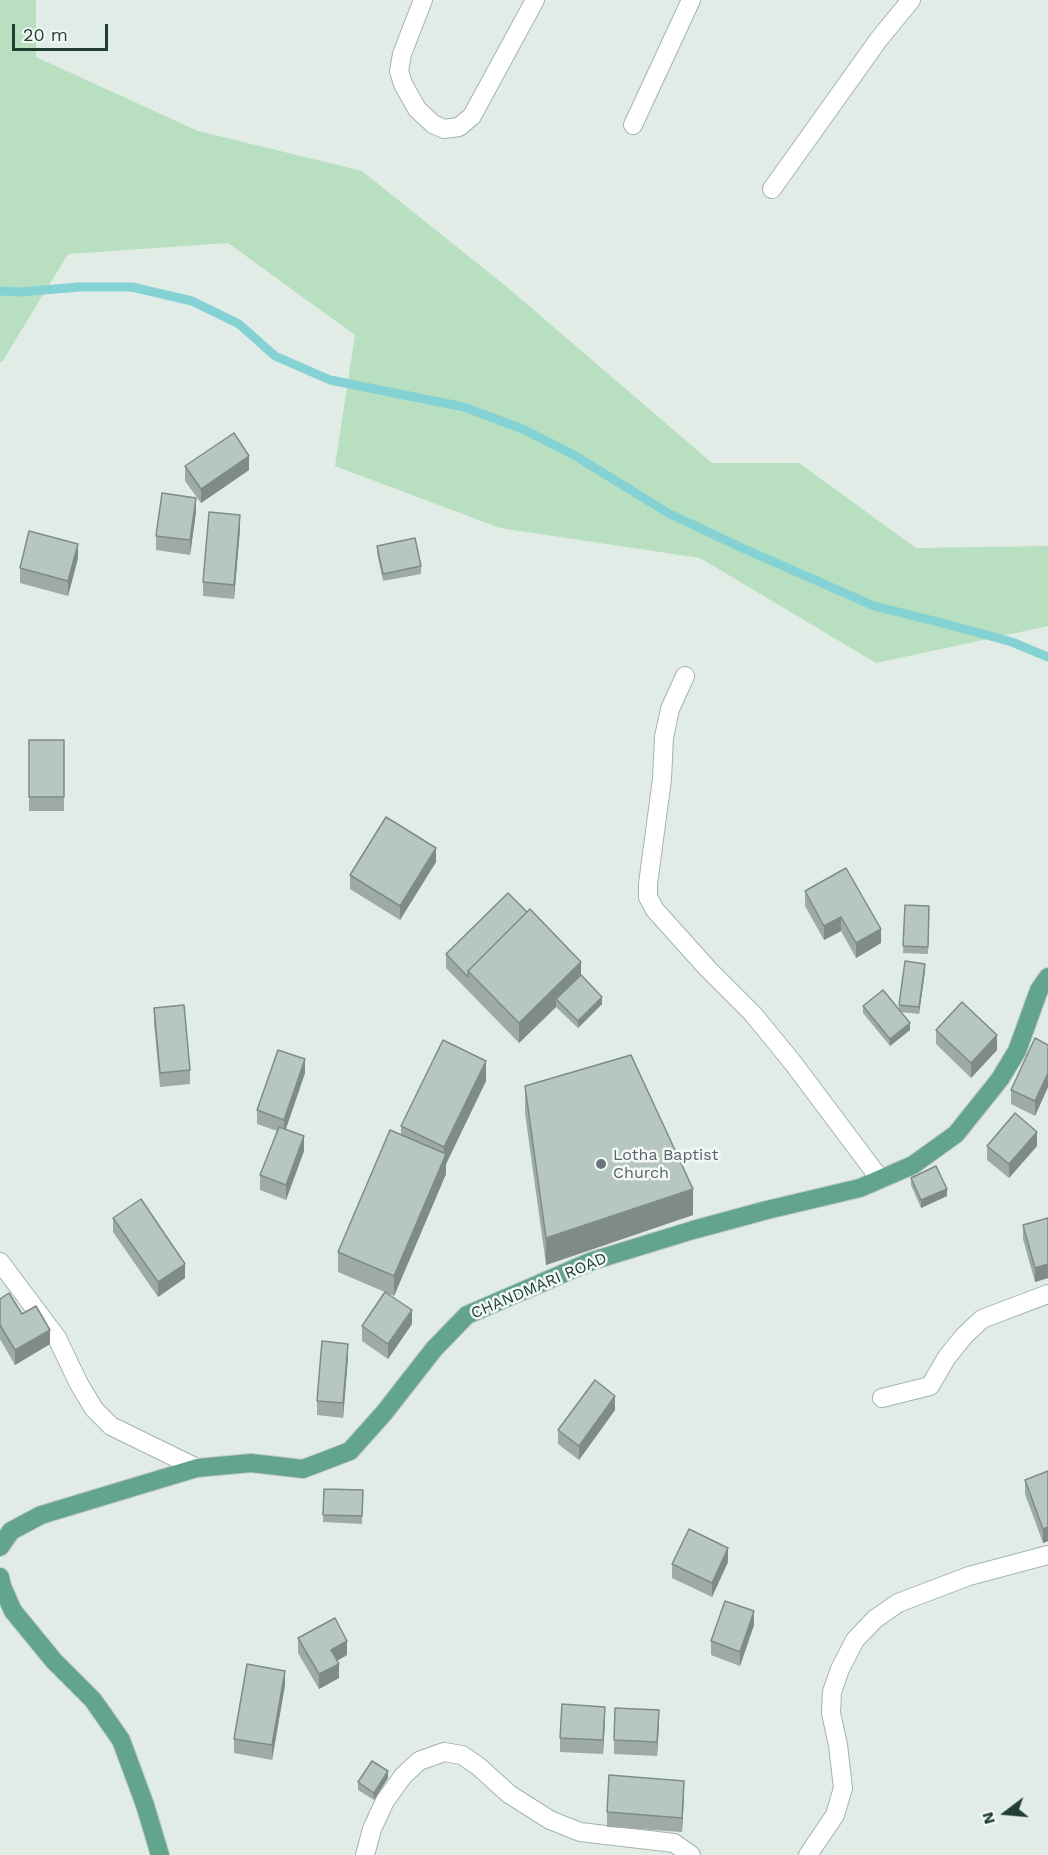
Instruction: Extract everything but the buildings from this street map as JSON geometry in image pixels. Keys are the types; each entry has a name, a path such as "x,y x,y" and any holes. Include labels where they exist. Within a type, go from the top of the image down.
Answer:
{"main road":[{"name":"CHANDMARI ROAD","path":"0,1545 11,1532 41,1515 196,1468 251,1463 303,1469 350,1451 384,1413 434,1348 467,1315 591,1261 693,1230 860,1188 913,1165 956,1134 1000,1079 1017,1051 1039,990 1048,977"},
{"path":"0,1577 13,1611 54,1661 93,1700 121,1740 146,1805 160,1855"}],"street":[{"path":"423,0 402,54 399,71 403,84 417,109 433,124 444,129 459,127 472,116 535,0"},
{"path":"633,125 691,0"},
{"path":"772,189 879,39 911,0"},
{"path":"685,676 670,709 664,738 662,779 648,897 655,910 708,969 753,1014 787,1055 880,1179"},
{"path":"0,1262 57,1338 94,1409 111,1426 196,1468"},
{"path":"882,1398 930,1386 947,1357 982,1319 1048,1294"},
{"path":"808,1855 836,1815 843,1788 838,1745 831,1713 832,1692 855,1640 875,1619 898,1603 969,1575 1048,1555"},
{"path":"365,1855 372,1829 385,1801 403,1776 419,1761 444,1752 462,1755 509,1794 549,1821 580,1832 674,1843 691,1855"}],"green space":[{"path":"0,0 36,0 36,57 198,131 362,171 507,287 712,463 799,463 916,548 1048,546 1048,626 876,663 700,558 500,528 335,466 355,335 228,243 68,254 0,362"}],"waterway":[{"path":"0,291 132,287 192,301 239,324 275,356 330,380 464,407 525,430 574,455 668,513 874,606 1012,642 1048,657"}],"place":[{"name":"Lotha Baptist Church","path":"601,1164"}]}
